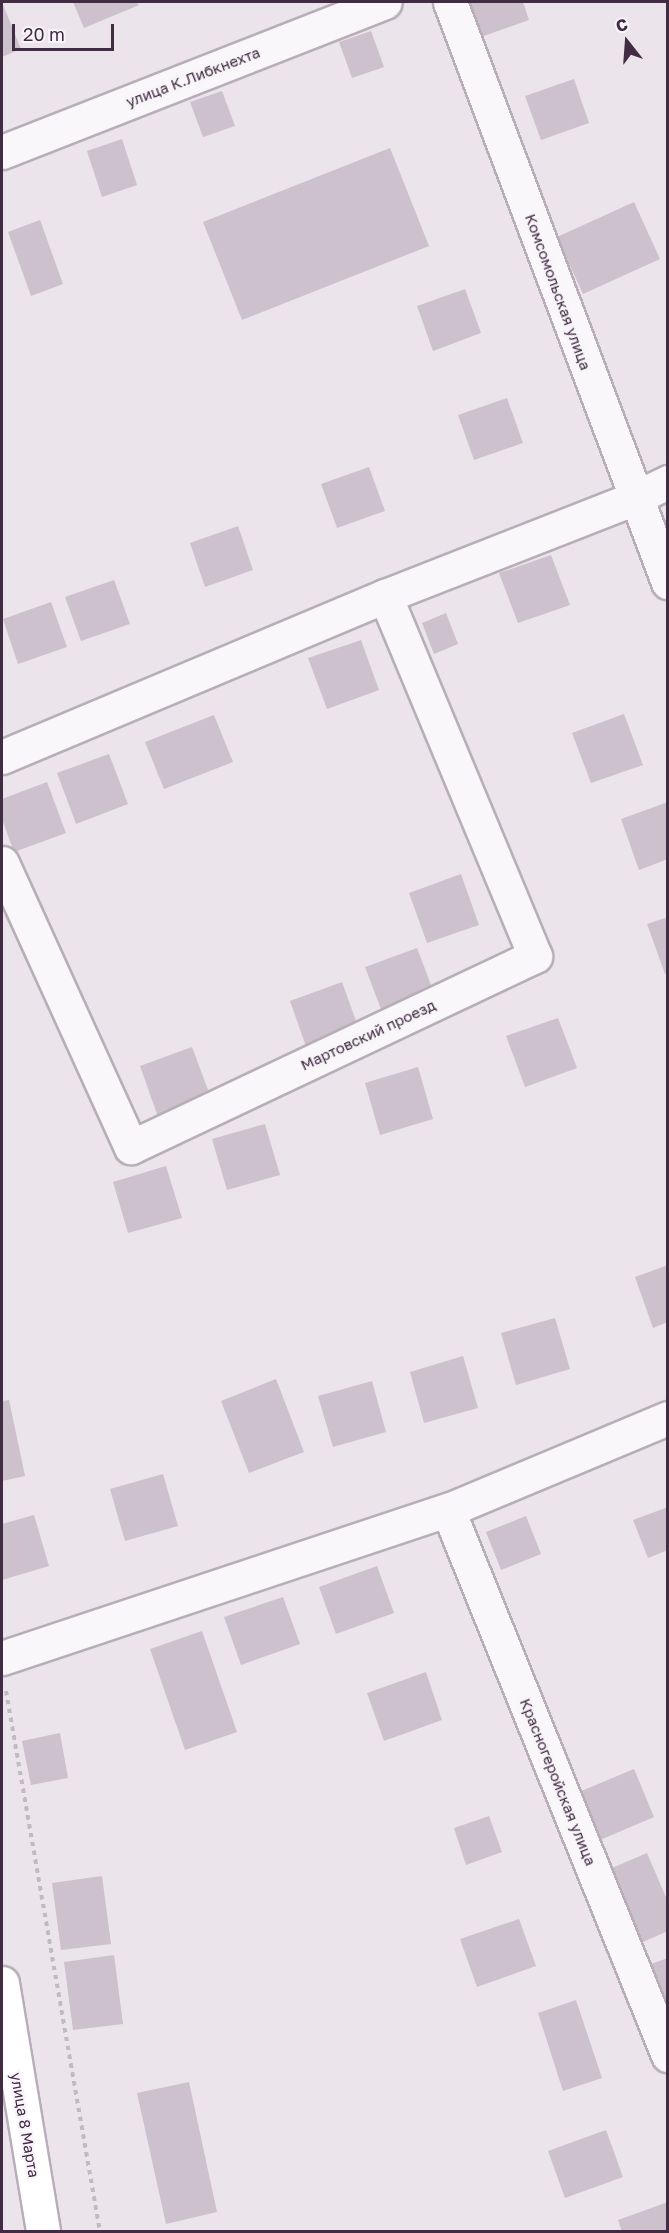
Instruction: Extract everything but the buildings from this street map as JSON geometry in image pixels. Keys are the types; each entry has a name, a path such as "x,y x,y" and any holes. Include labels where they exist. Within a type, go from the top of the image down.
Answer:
{"main road":[{"name":"улица 8 Марта","path":"2,1983 43,2232"}],"street":[{"name":"улица К.Либкнехта","path":"2,152 385,2"},
{"name":"Комсомольская улица","path":"450,2 668,582"},
{"path":"2,757 385,596 635,498 668,482"},
{"name":"Мартовский проезд","path":"2,863 130,1147 535,956 385,596"},
{"path":"4,1673 448,1510 668,1418"},
{"name":"Красногеройская улица","path":"448,1510 668,2055"}],"path":[{"path":"4,1673 100,2232"}]}
